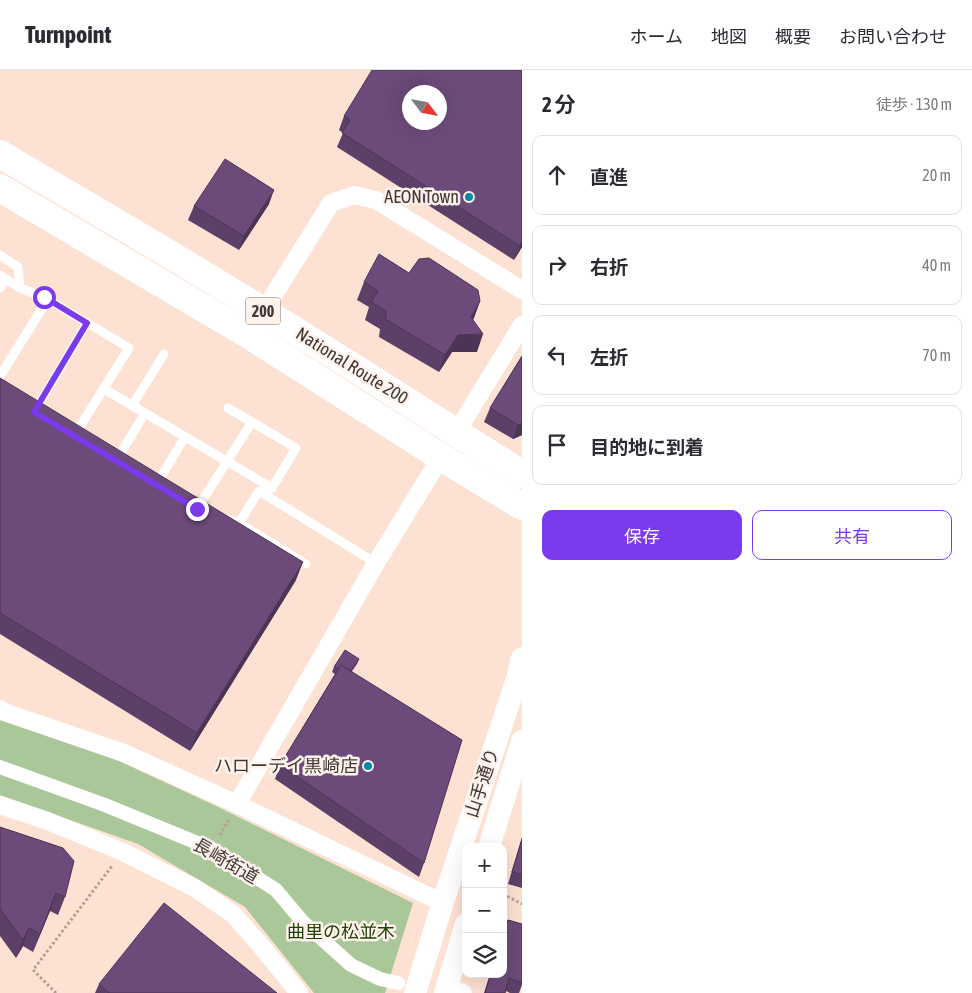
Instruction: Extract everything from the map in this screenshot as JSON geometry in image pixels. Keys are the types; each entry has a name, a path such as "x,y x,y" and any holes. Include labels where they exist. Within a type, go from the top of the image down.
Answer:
{"highway":[{"name":"National Route 200","path":"0,154 348,363 522,474"},
{"name":"National Route 200","path":"0,188 249,335 522,506"}],"street":[{"path":"249,335 331,203 354,195 376,200 522,290"},
{"path":"456,433 522,325"},
{"path":"237,804 376,564 442,457"},
{"name":"山手通り","path":"406,988 442,902 517,679 522,658"},
{"path":"0,709 124,753 237,804 442,902"},
{"name":"山手通り","path":"490,843 522,741"},
{"name":"長崎街道","path":"0,767 105,805 212,848 276,890 303,922 351,965 380,979 406,988"},
{"path":"0,805 44,820 123,852 194,888 233,914 299,993"},
{"path":"451,991 464,933"}],"lane":[{"path":"0,255 18,267 20,288"},
{"path":"0,288 3,277 20,288 48,299 129,348 74,436"},
{"path":"0,376 48,299"},
{"path":"26,406 38,414 87,323"},
{"path":"132,406 164,354"},
{"path":"104,389 272,488"},
{"path":"228,408 296,448 272,488 259,491 239,523"},
{"path":"116,461 145,413"},
{"path":"197,509 252,422"},
{"path":"156,485 185,437"},
{"path":"259,491 376,564"},
{"path":"222,517 239,523 306,564"}],"path":[{"path":"56,993 34,970 123,852"},
{"path":"507,896 522,904"}],"green space":[{"name":"曲里の松並木","path":"0,719 119,761 214,805 413,903 385,993 314,993 245,907 138,844 0,795"}],"building":[{"name":"AEON Town","path":"372,70 522,70 522,241 520,246 342,133 350,120 344,116"},
{"path":"225,159 274,190 244,236 194,206"},
{"path":"379,254 409,273 419,259 429,258 478,290 480,301 471,317 483,334 458,335 445,355 385,319 386,311 371,302 378,291 364,282"},
{"path":"522,356 522,423 518,425 490,408"},
{"path":"0,378 303,562 197,733 0,613"},
{"path":"345,650 359,659 351,671 341,665 338,669 334,667"},
{"name":"ハローデイ黒崎店","path":"341,665 462,740 424,863 280,765"},
{"path":"0,827 63,848 74,861 65,897 56,893 40,934 29,928 23,940 0,909"},
{"path":"522,839 522,875 512,872"},
{"path":"164,903 277,993 109,993 99,984"},
{"path":"508,920 522,924 522,983 509,978 505,993 485,993 490,978 507,978"}],"place":[{"name":"AEON Town","path":"469,197"},
{"name":"ハローデイ黒崎店","path":"368,766"}],"route":[{"path":"44,297 87,323 34,412 197,509"}]}
